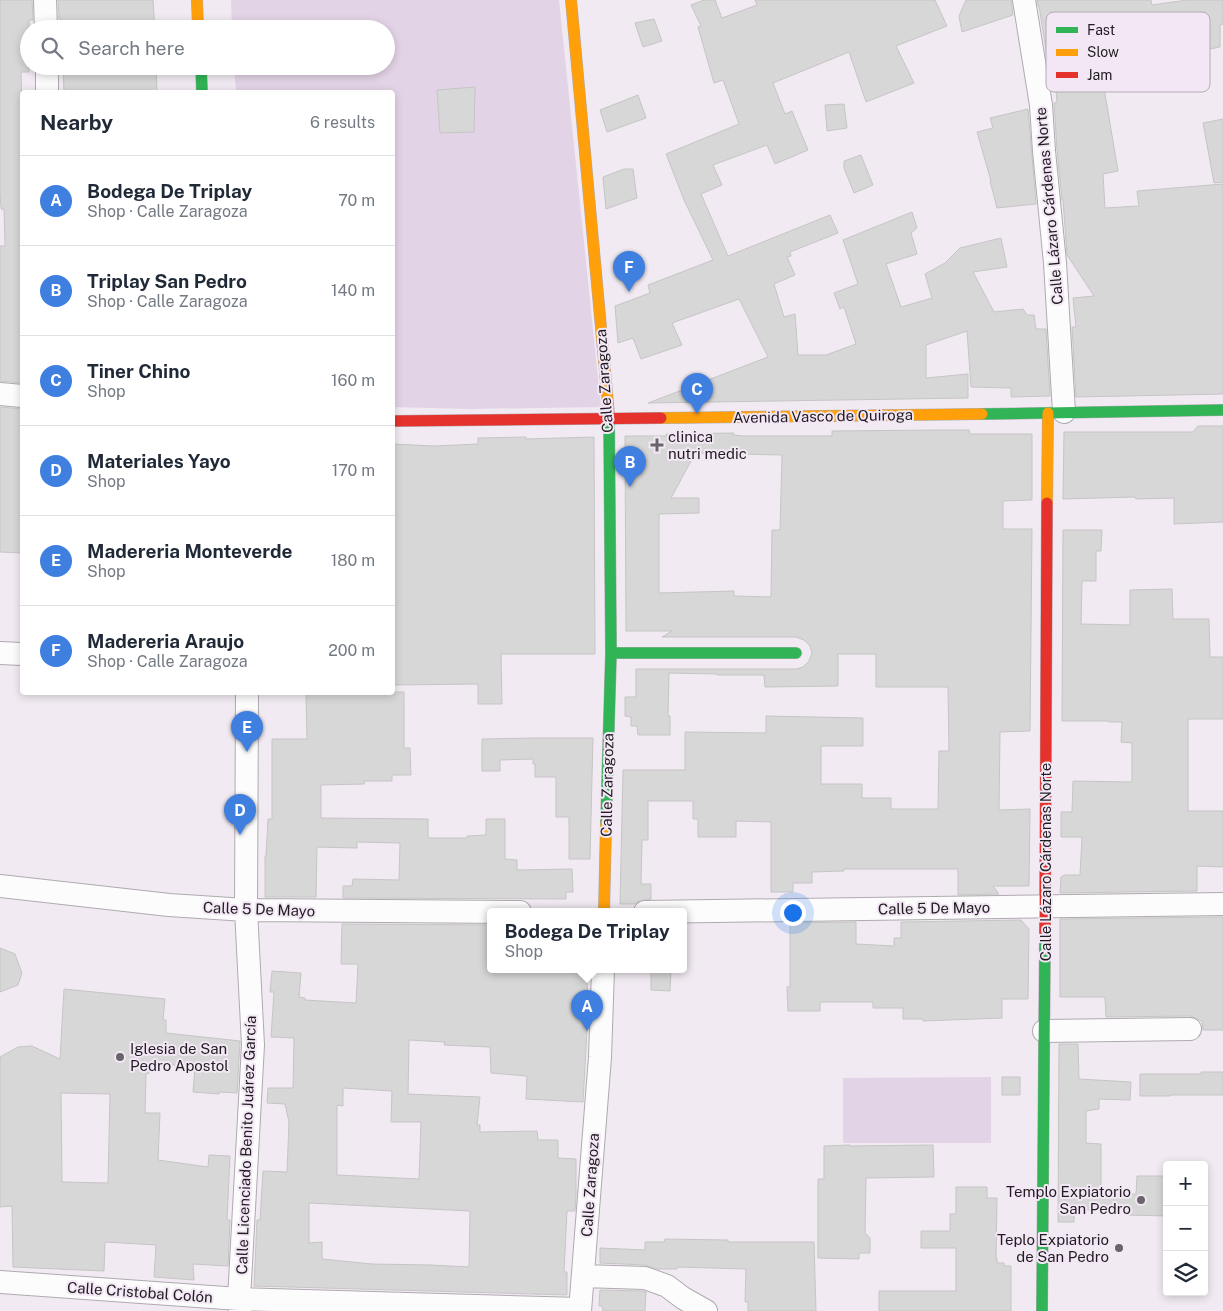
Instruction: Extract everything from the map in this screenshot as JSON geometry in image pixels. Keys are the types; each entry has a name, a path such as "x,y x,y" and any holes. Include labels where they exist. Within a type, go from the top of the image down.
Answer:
{"street":[{"path":"45,0 46,20"},
{"path":"196,0 197,20"},
{"name":"Calle Zaragoza","path":"571,0 608,419 611,653 604,908"},
{"name":"Calle Lázaro Cárdenas Norte","path":"1024,0 1041,105 1055,263 1056,412 1044,906 1042,1311"},
{"path":"47,75 47,90"},
{"path":"201,75 202,90"},
{"path":"0,394 20,396"},
{"name":"Avenida Vasco de Quiroga","path":"395,421 1223,410"},
{"path":"0,653 20,654"},
{"path":"611,653 796,653"},
{"name":"Calle Licenciado Benito Juárez García","path":"240,1305 253,1045 246,910 247,695"},
{"name":"Calle 5 De Mayo","path":"0,886 169,905 246,910 487,912"},
{"name":"Calle 5 De Mayo","path":"687,911 1223,904"},
{"name":"Calle Zaragoza","path":"580,1310 600,1057 603,973"},
{"path":"1044,1032 1190,1029"},
{"path":"583,1276 645,1278 666,1286 706,1311"},
{"name":"Calle Cristobal Colón","path":"0,1282 240,1305 580,1310"}],"shaded area":[{"path":"231,0 559,0 601,407 468,409 395,407 395,90 236,90 235,75 395,75 395,20 232,20"},
{"path":"991,1077 991,1143 843,1143 843,1078"}],"building":[{"path":"0,0 32,0 33,20 20,20 20,383 0,381 0,246 5,246 4,209 1,209"},
{"path":"58,0 153,0 154,20 59,19"},
{"path":"704,0 715,0 722,18 757,5 755,0 935,0 947,26 896,46 914,83 866,102 849,52 773,83 785,114 792,111 808,150 775,164 767,145 713,165 722,185 701,194 728,256 830,215 838,233 790,252 791,256 787,257 795,275 774,284 784,317 795,314 798,355 826,355 856,344 844,307 840,309 834,293 858,284 843,240 912,212 917,228 911,233 917,254 886,264 901,307 932,298 925,274 945,263 960,248 1001,238 1007,267 973,272 994,312 1023,309 1027,315 1034,315 1036,329 1046,329 1050,396 1011,397 1011,388 971,387 967,331 926,345 926,378 968,374 968,398 648,403 768,357 739,299 672,323 682,345 641,359 633,338 618,343 615,306 650,293 648,285 713,260 684,200 666,154 739,124 723,80 714,83 698,27 701,26 691,5"},
{"path":"966,0 1011,0 1013,15 962,32 959,16"},
{"path":"1037,0 1151,0 1152,5 1187,0 1223,0 1223,24 1220,25 1220,47 1210,49 1210,12 1046,12 1046,50"},
{"path":"654,19 662,41 643,47 635,23"},
{"path":"63,75 156,75 157,90 64,90"},
{"path":"475,87 474,132 440,133 437,90"},
{"path":"1056,92 1105,92 1118,171 1103,174 1105,208 1139,206 1137,191 1223,184 1223,394 1076,397 1072,327 1076,327 1073,298 1094,296 1067,255 1057,150 1054,103 1057,102"},
{"path":"638,95 646,118 607,132 600,110"},
{"path":"844,104 847,128 827,131 825,105"},
{"path":"1028,109 1036,204 997,208 977,132 993,128 990,118"},
{"path":"1223,119 1223,182 1214,183 1203,123"},
{"path":"861,155 873,185 854,193 844,168 844,161"},
{"path":"624,169 633,169 637,198 606,209 603,177"},
{"path":"0,407 20,409 20,553 0,552"},
{"path":"1198,426 1223,426 1223,522 1174,524 1174,498 1063,499 1064,432 1193,432"},
{"path":"969,430 970,434 1032,434 1032,500 1003,501 1003,529 1032,529 1030,731 1000,732 999,810 1030,809 1029,886 993,886 999,894 958,895 958,869 844,869 844,871 812,872 812,883 793,883 793,892 771,892 771,822 736,821 736,837 698,837 698,819 693,819 693,801 648,801 648,840 642,840 641,884 651,884 651,899 639,901 635,904 620,904 623,770 685,770 685,732 766,733 766,716 863,718 863,746 821,746 821,784 862,784 862,798 891,798 891,809 938,809 939,751 949,751 948,687 876,687 876,654 838,654 838,686 765,687 764,675 669,673 668,716 670,716 670,735 638,735 637,726 631,726 631,717 625,716 625,697 636,697 636,669 796,669 803,667 809,661 812,653 810,646 804,640 796,637 662,637 672,631 626,631 625,436 734,433 733,435 744,436 832,436 832,431","holes":["691,453 782,455 780,530 772,530 771,597 734,596 734,591 659,593 659,514 699,513 699,498 671,498 691,461"]},
{"path":"594,437 595,654 501,654 502,704 478,704 478,684 395,685 395,444 434,446 478,444 478,438"},
{"path":"1063,530 1102,530 1101,551 1096,551 1096,581 1082,581 1081,624 1130,625 1130,590 1172,589 1173,619 1209,619 1210,657 1223,657 1223,719 1188,719 1188,811 1223,811 1223,867 1197,866 1197,891 1060,893 1061,877 1065,875 1080,875 1082,837 1061,837 1061,812 1072,812 1073,781 1132,782 1132,743 1121,742 1122,722 1062,721"},
{"path":"395,692 404,692 404,748 410,748 411,775 392,775 392,781 365,781 364,784 321,785 321,818 428,819 428,838 467,838 467,836 486,835 486,819 505,819 505,859 517,860 517,870 572,869 573,892 566,892 566,899 343,898 343,886 352,886 353,879 399,880 400,843 357,842 357,848 317,847 316,897 265,897 265,856 268,819 272,819 272,739 307,739 306,695 395,695"},
{"path":"593,738 590,859 569,859 569,817 556,817 556,777 535,777 533,759 500,760 500,771 482,771 482,739"},
{"path":"1223,917 1223,1030 1203,1030 1202,1021 1190,1016 1106,1017 1105,997 1060,997 1060,919"},
{"path":"1021,920 1029,929 1028,999 1002,999 1002,1018 923,1021 923,1019 903,1019 903,1008 873,1008 873,1002 820,1002 820,1011 788,1011 787,987 790,987 790,923 856,922 856,944 894,946 894,938 901,938 901,922"},
{"path":"342,924 487,925 487,973 588,973 586,1014 588,1014 583,1102 526,1099 527,1076 491,1073 490,1047 444,1045 445,1042 409,1040 408,1094 480,1097 477,1125 480,1125 480,1132 537,1131 538,1140 558,1140 558,1158 576,1159 575,1211 567,1211 564,1272 567,1272 567,1295 254,1286 257,1220 260,1220 263,1171 287,1172 289,1122 285,1104 267,1103 268,1088 293,1088 294,1038 271,1037 274,992 270,992 272,971 301,973 299,997 305,998 305,1000 356,1003 358,964 341,964","holes":["343,1088 392,1091 391,1122 421,1122 419,1179 337,1175 337,1105 343,1106","309,1203 470,1211 469,1267 372,1264 322,1259 322,1242 309,1243"]},
{"path":"0,948 15,954 22,973 18,985 0,992"},
{"path":"651,973 671,973 670,991 651,990"},
{"path":"64,989 165,999 163,1020 166,1020 166,1033 240,1041 237,1093 193,1092 195,1067 150,1063 149,1073 146,1074 145,1113 160,1113 158,1160 208,1167 209,1155 230,1156 227,1220 230,1220 228,1266 193,1264 194,1280 154,1277 156,1245 105,1242 104,1271 13,1267 12,1206 0,1207 0,1057 18,1047 32,1046 60,1059","holes":["61,1093 110,1094 108,1183 62,1182"]},
{"path":"1059,1044 1078,1044 1079,1079 1131,1082 1130,1100 1099,1099 1099,1109 1086,1111 1086,1143 1101,1144 1101,1194 1136,1194 1137,1176 1163,1176 1163,1216 1126,1215 1126,1209 1074,1210 1074,1222 1058,1222"},
{"path":"1201,1072 1223,1072 1223,1095 1140,1096 1140,1074 1201,1074"},
{"path":"1002,1077 1020,1077 1020,1095 1002,1095"},
{"path":"933,1145 934,1177 866,1178 865,1233 870,1238 870,1253 859,1253 859,1259 818,1258 818,1179 824,1179 824,1146"},
{"path":"956,1187 987,1187 987,1198 997,1198 996,1258 997,1263 1011,1266 1011,1311 879,1311 879,1291 956,1291 956,1248 921,1248 921,1231 950,1231 950,1214 956,1214"},
{"path":"665,1239 728,1240 728,1242 814,1242 816,1311 748,1311 748,1302 745,1302 746,1269 677,1267 677,1269 658,1269 645,1265 600,1263 600,1248 645,1250 645,1242 664,1242"},
{"path":"600,1290 646,1292 645,1311 603,1311 602,1306 599,1306"}],"traffic: fast":[{"path":"201,75 202,90"},
{"path":"982,414 1223,410"},
{"path":"606,824 611,653 609,415"},
{"path":"611,653 796,653"},
{"path":"1042,1311 1045,932"}],"traffic: slow":[{"path":"197,0 198,20"},
{"path":"571,0 609,415"},
{"path":"1047,503 1048,413"},
{"path":"661,418 982,414"},
{"path":"604,908 606,824"}],"traffic: jam":[{"path":"395,421 661,418"},
{"path":"1045,932 1047,503"}],"place":[{"name":"Madereria Araujo","path":"629,292"},
{"name":"Tiner Chino","path":"697,414"},
{"name":"clinica nutri medic","path":"657,445"},
{"name":"Triplay San Pedro","path":"630,487"},
{"name":"Madereria Monteverde","path":"247,752"},
{"name":"Materiales Yayo","path":"240,835"},
{"name":"Bodega De Triplay","path":"587,1031"},
{"name":"Iglesia de San Pedro Apostol","path":"120,1057"},
{"name":"Templo Expiatorio San Pedro","path":"1141,1200"},
{"name":"Teplo Expiatorio de San Pedro","path":"1119,1248"}]}
